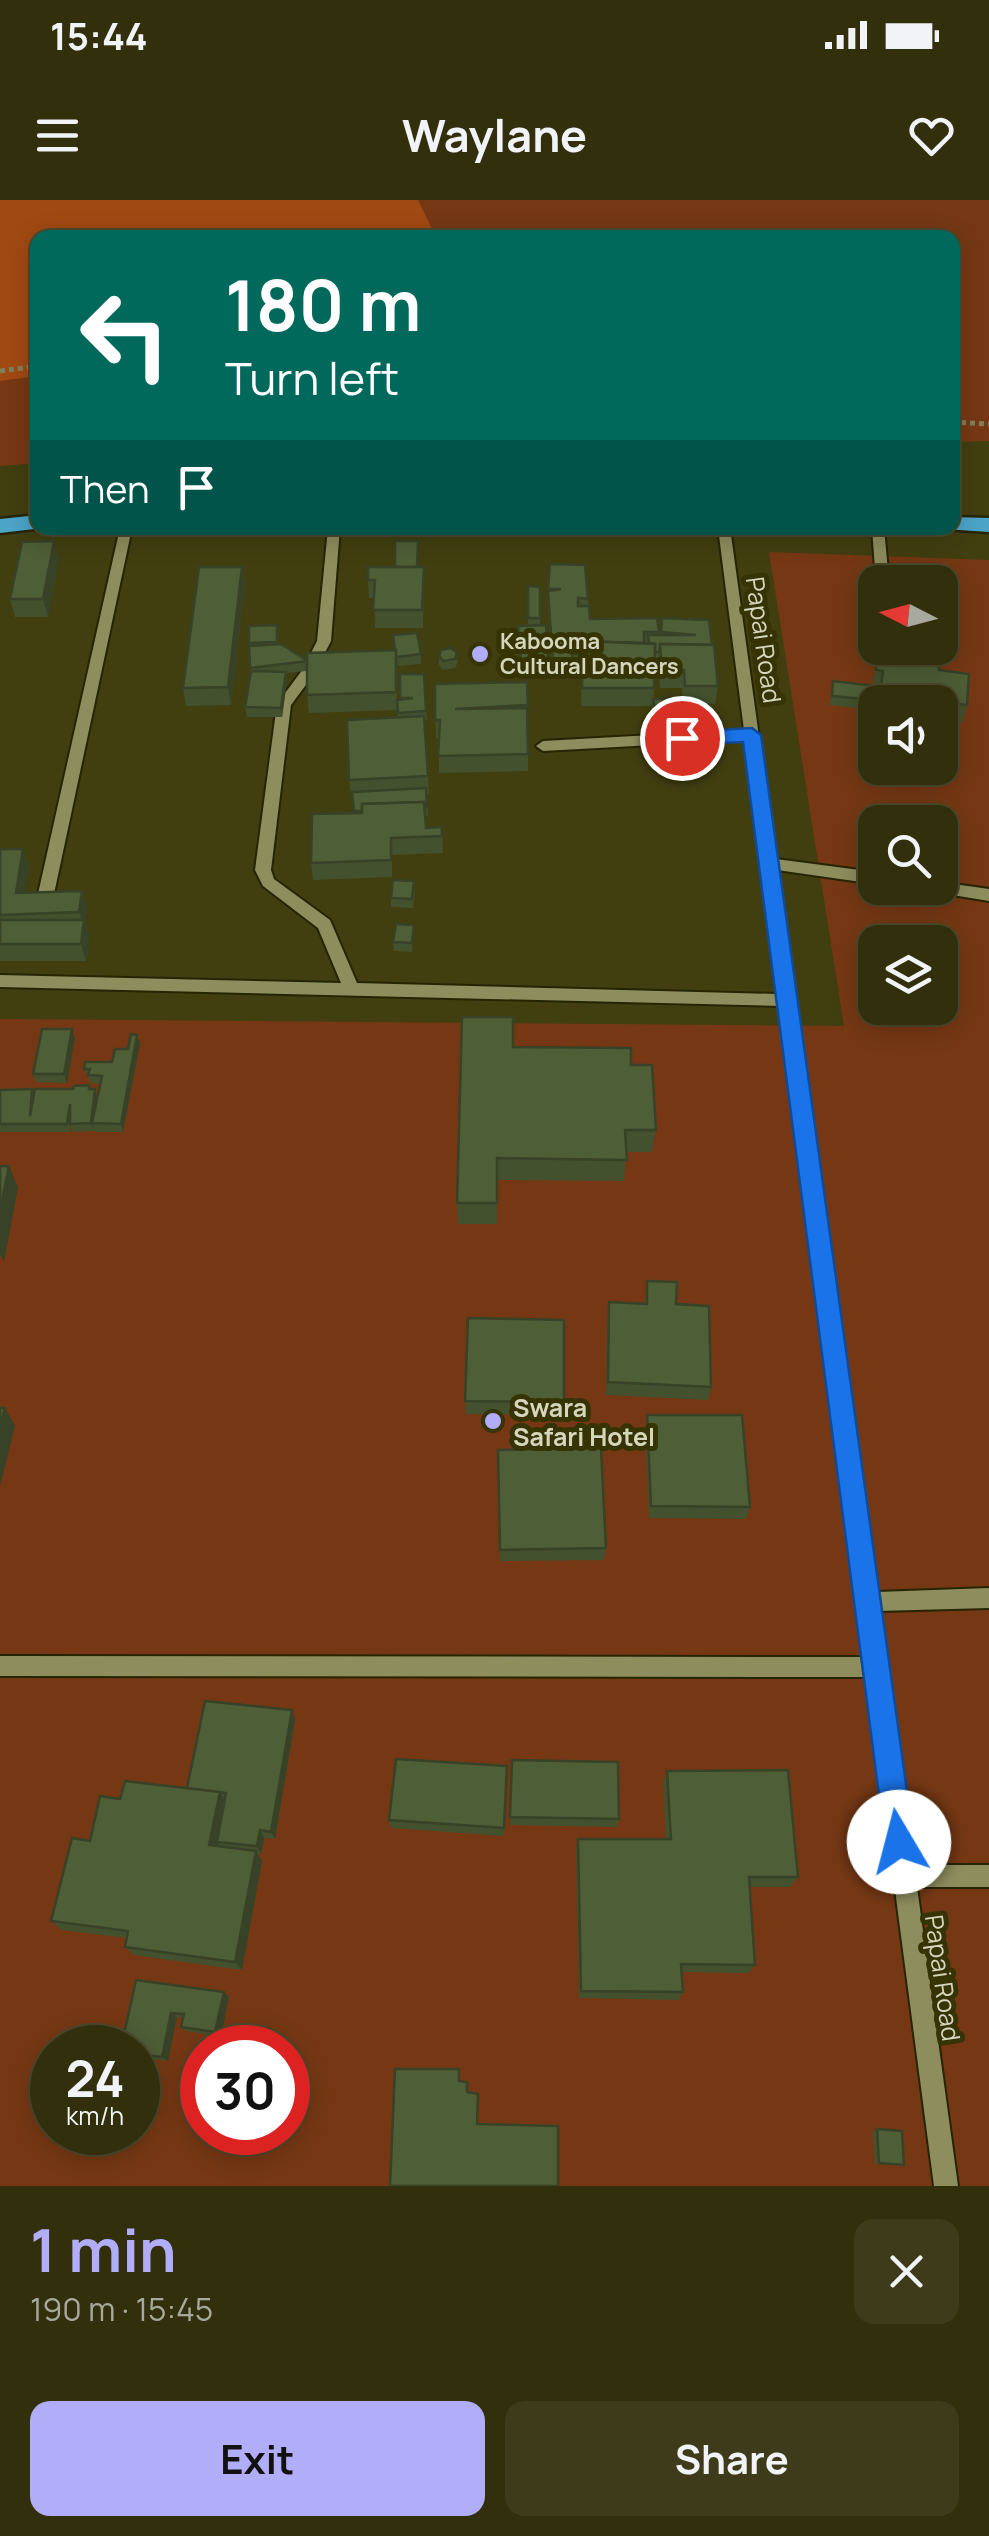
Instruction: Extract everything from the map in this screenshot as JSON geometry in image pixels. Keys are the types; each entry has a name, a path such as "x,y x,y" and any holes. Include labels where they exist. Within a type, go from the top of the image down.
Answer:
{"highway":[{"path":"0,526 30,523"},
{"path":"960,524 989,526"}],"street":[{"path":"46,894 124,535"},
{"path":"333,535 324,641 309,671 284,704 263,870 268,882 324,924 352,990"},
{"name":"Papai Road","path":"725,535 946,2186"},
{"path":"879,535 881,565"},
{"path":"543,746 752,735"},
{"path":"768,863 858,876"},
{"path":"958,891 989,895"},
{"path":"0,981 787,1000"},
{"path":"867,1602 989,1598"},
{"path":"0,1666 876,1668"},
{"path":"904,1876 989,1876"}],"path":[{"path":"0,371 30,367"},
{"path":"960,422 989,424"}],"shaded area":[{"path":"0,200 989,200 989,441 960,442 960,230 30,230 30,464 0,466"},
{"path":"0,200 418,200 433,230 30,230 30,377 0,381"},
{"path":"769,552 989,560 989,2186 0,2186 0,1019 844,1026"}],"building":[{"path":"54,541 43,599 10,599 22,542"},
{"path":"395,541 418,541 417,567 395,567"},
{"path":"550,564 585,565 588,599 578,598 578,606 589,606 590,619 657,618 659,632 644,632 644,643 583,641 580,654 572,654 572,662 553,662 548,591 561,589 548,589"},
{"path":"199,567 242,567 228,687 183,688"},
{"path":"368,567 424,567 422,610 373,610 375,580 368,580"},
{"path":"528,586 540,587 540,618 528,618"},
{"path":"662,618 709,620 712,645 660,644 659,652 655,652 655,644 649,643 648,635 696,635 661,632"},
{"path":"277,625 277,642 249,643 249,626"},
{"path":"546,625 548,662 521,662 518,626"},
{"path":"417,633 421,654 396,657 393,635"},
{"path":"583,641 655,644 654,688 582,688"},
{"path":"281,644 308,661 250,668 249,646"},
{"path":"660,644 714,645 718,686 685,686 684,670 662,670"},
{"path":"451,648 457,653 455,659 443,661 439,656 441,650"},
{"path":"396,650 396,692 307,695 307,653"},
{"path":"877,665 939,665 939,670 969,674 967,705 958,704 958,685 881,685 883,671 876,670"},
{"path":"251,671 286,672 281,708 245,707"},
{"path":"400,674 424,674 426,711 398,713 397,700 413,698 400,698"},
{"path":"833,681 867,685 858,685 858,698 832,696"},
{"path":"527,682 528,705 455,709 527,708 528,754 438,756 440,720 435,720 435,684"},
{"path":"682,698 684,709 655,710 653,699"},
{"path":"424,716 428,776 349,780 347,720"},
{"path":"426,788 427,807 424,802 362,804 362,811 354,811 352,792"},
{"path":"424,802 426,828 442,827 442,836 391,838 391,860 311,863 312,814 362,813 362,804"},
{"path":"0,849 23,849 16,893 82,891 79,912 0,915"},
{"path":"393,880 414,881 412,899 391,898"},
{"path":"0,920 84,920 81,944 0,944"},
{"path":"396,924 414,925 412,943 393,942"},
{"path":"462,1017 513,1017 513,1047 631,1048 631,1065 652,1065 656,1130 625,1130 627,1160 497,1158 497,1203 457,1203"},
{"path":"42,1029 72,1029 64,1074 33,1074"},
{"path":"131,1034 137,1035 121,1124 92,1123 102,1076 88,1075 90,1069 84,1069 85,1062 112,1062 115,1049 128,1049"},
{"path":"89,1085 89,1089 95,1089 91,1123 70,1124 70,1104 67,1124 0,1124 0,1090 32,1089 30,1116 35,1089"},
{"path":"0,1166 9,1166 0,1210"},
{"path":"647,1281 677,1282 676,1304 709,1306 711,1387 608,1382 609,1302 647,1304"},
{"path":"468,1318 564,1320 564,1402 465,1401"},
{"path":"647,1415 742,1415 750,1507 651,1506"},
{"path":"601,1448 606,1548 500,1550 498,1450"},
{"path":"205,1701 292,1710 271,1832 260,1830 257,1846 217,1842 226,1793 187,1788"},
{"path":"396,1759 507,1766 504,1828 389,1820"},
{"path":"512,1760 618,1762 619,1819 510,1817"},
{"path":"788,1770 798,1877 749,1877 755,1965 681,1964 683,1992 581,1991 578,1839 671,1839 667,1771"},
{"path":"125,1781 220,1792 209,1845 256,1851 235,1962 125,1947 128,1931 51,1921 72,1838 90,1841 100,1796 120,1799"},
{"path":"136,1980 224,1992 217,2025 181,2025 184,2014 171,2013 162,2057 160,2025 126,2025"},
{"path":"395,2069 459,2069 459,2081 467,2082 467,2092 478,2094 477,2124 558,2126 558,2186 390,2186"},
{"path":"877,2129 902,2131 904,2165 879,2163"}],"place":[{"name":"Kabooma Cultural Dancers","path":"480,654"},
{"name":"Swara Safari Hotel","path":"493,1421"}],"route":[{"path":"682,738 752,735 899,1842"}]}
